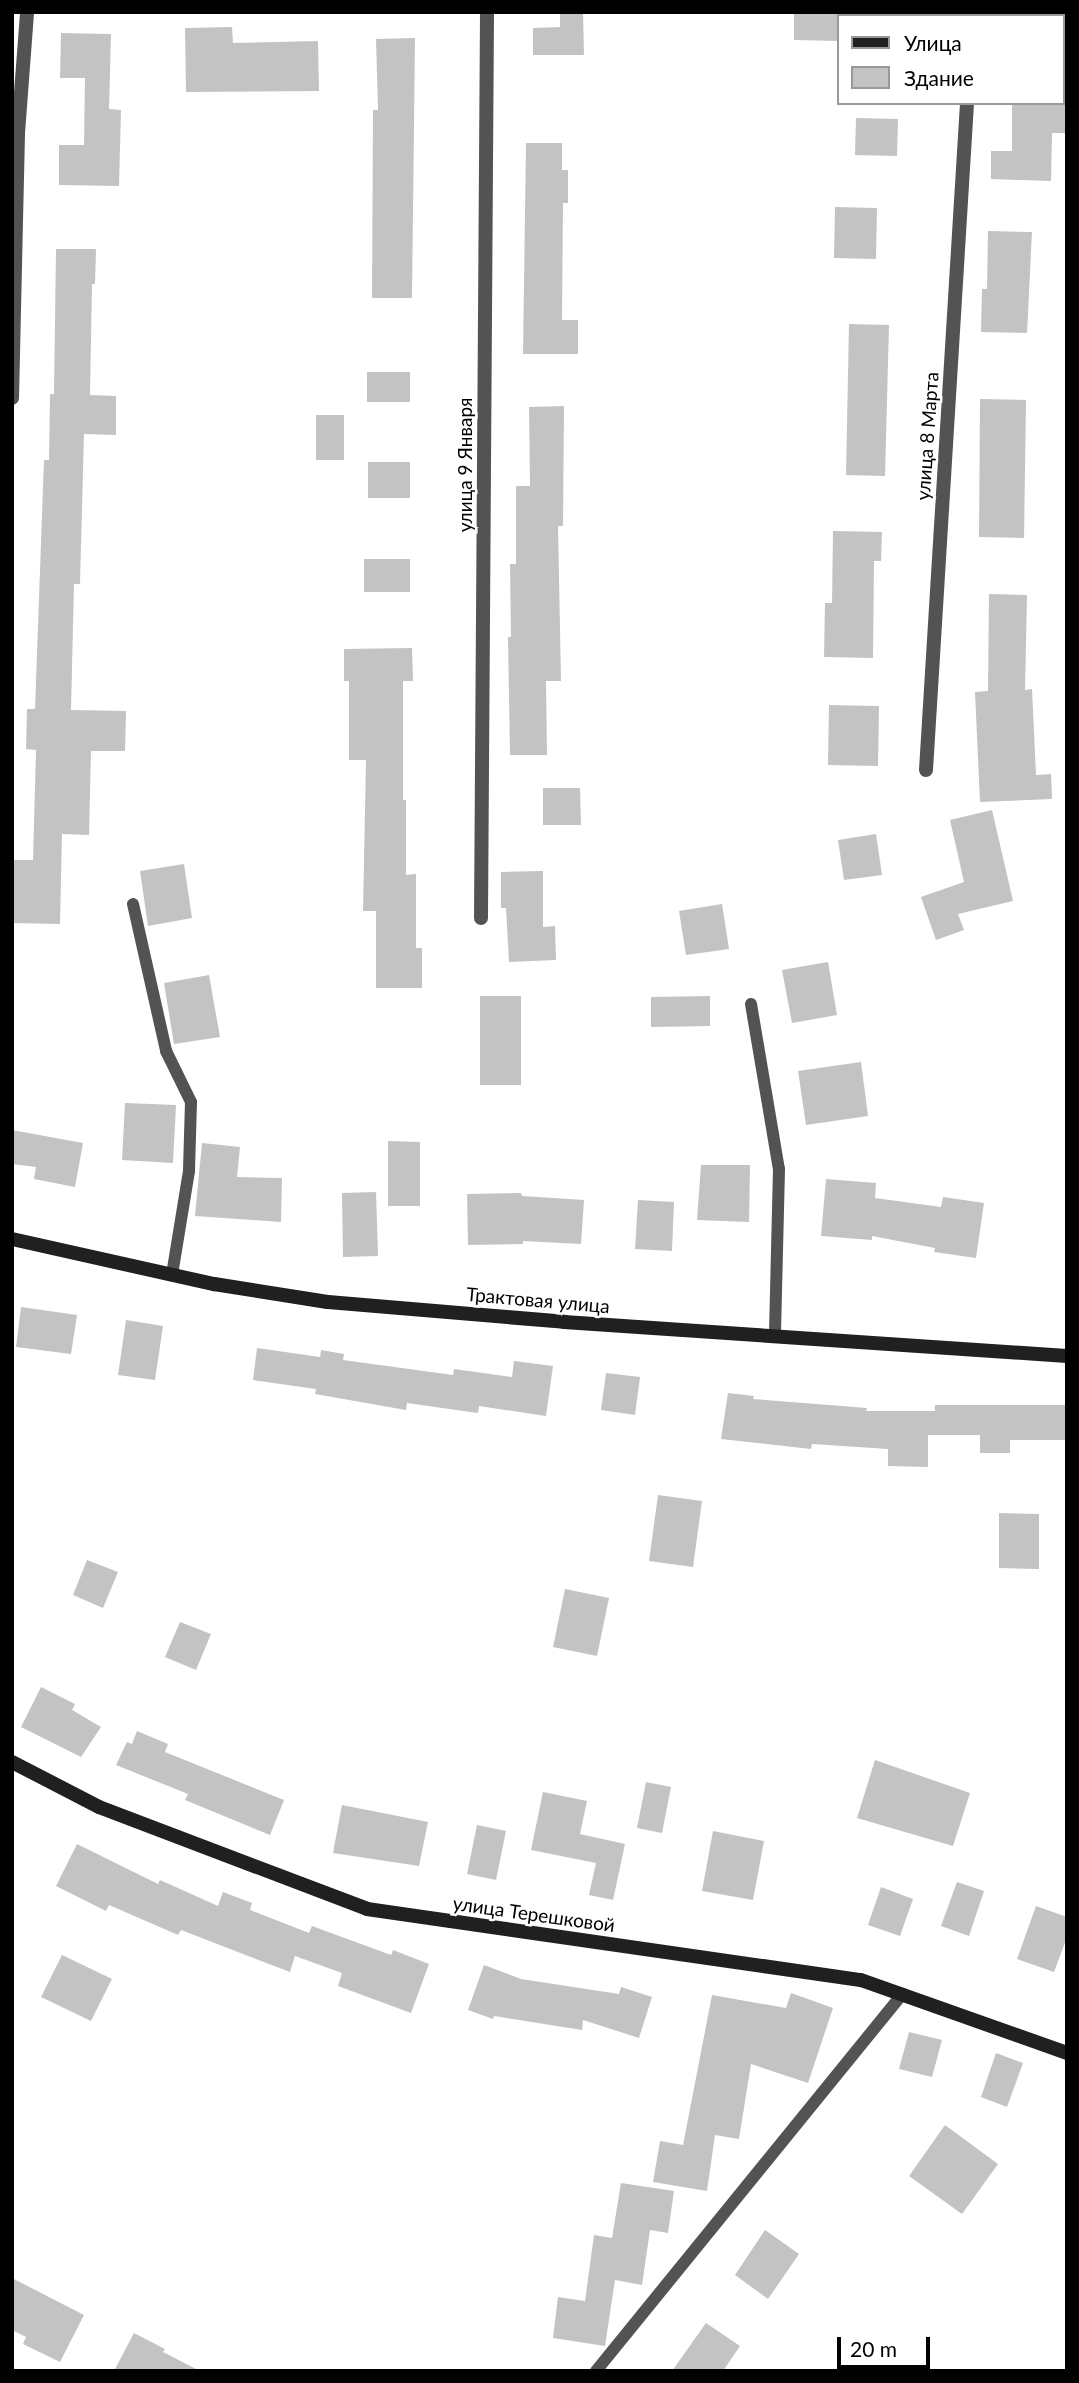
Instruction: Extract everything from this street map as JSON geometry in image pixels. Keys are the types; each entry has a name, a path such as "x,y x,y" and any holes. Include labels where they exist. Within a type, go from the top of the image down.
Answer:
{"street":[{"path":"12,398 15,133 27,12"},
{"name":"улица 9 Января","path":"481,918 487,12"},
{"name":"улица 8 Марта","path":"926,770 967,105"},
{"name":"Трактовая улица","path":"12,1239 172,1275 328,1302 775,1337 1067,1356"},
{"name":"улица Терешковой","path":"12,1762 99,1807 367,1909 861,1980 1067,2053"}],"lane":[{"path":"133,904 166,1051 191,1102 189,1171 172,1275"},
{"path":"751,1004 779,1170 775,1337"},
{"path":"596,2371 902,1994"}],"building":[{"path":"560,12 583,12 584,55 533,55 533,28 560,27"},
{"path":"794,12 839,12 838,41 794,40"},
{"path":"232,27 233,43 318,41 319,91 186,92 185,28"},
{"path":"61,33 111,34 109,109 121,110 119,186 59,185 59,145 84,145 85,78 60,78"},
{"path":"415,38 412,298 372,298 373,110 378,110 376,39"},
{"path":"1067,103 1067,133 1052,133 1051,181 991,179 991,151 1012,151 1012,105"},
{"path":"856,118 898,119 897,156 855,155"},
{"path":"526,143 562,143 562,170 568,170 568,203 563,203 562,320 578,320 578,354 523,354"},
{"path":"835,207 877,208 876,259 834,258"},
{"path":"988,231 1032,232 1027,333 981,332 982,289 987,289"},
{"path":"56,249 96,249 95,284 92,284 90,395 116,396 116,435 84,434 80,584 74,584 71,710 126,711 125,751 91,751 89,835 62,834 60,924 12,923 12,860 33,860 36,750 26,749 27,709 35,709 44,460 49,460 50,394 54,394"},
{"path":"849,324 889,325 885,476 846,475"},
{"path":"367,372 410,372 410,402 367,402"},
{"path":"980,399 1026,400 1024,538 979,537"},
{"path":"564,406 563,526 558,526 561,681 546,681 547,755 510,755 508,637 511,637 510,564 516,564 516,486 530,486 529,407"},
{"path":"316,415 344,415 344,460 316,460"},
{"path":"368,462 410,462 410,498 368,498"},
{"path":"833,531 882,532 881,561 874,561 873,658 824,657 825,603 832,603"},
{"path":"364,559 410,559 410,592 364,592"},
{"path":"989,594 1027,595 1025,690 1032,689 1036,775 1051,774 1052,799 980,802 975,692 988,691"},
{"path":"412,648 413,681 403,681 403,800 406,800 406,875 416,874 416,948 422,948 422,988 376,988 376,911 363,911 366,760 349,760 349,681 344,681 344,649"},
{"path":"829,705 879,706 878,766 828,765"},
{"path":"543,788 580,788 581,825 543,825"},
{"path":"992,810 1013,901 958,914 964,930 936,940 921,897 964,882 950,820"},
{"path":"876,834 882,875 844,880 838,840"},
{"path":"184,864 192,918 148,926 140,871"},
{"path":"543,871 543,927 555,926 556,960 509,962 506,908 501,908 501,872"},
{"path":"722,904 729,949 686,955 679,911"},
{"path":"828,962 837,1015 792,1023 782,970"},
{"path":"209,975 220,1037 174,1044 164,983"},
{"path":"480,996 521,996 521,1085 480,1085"},
{"path":"710,996 710,1026 651,1027 651,997"},
{"path":"861,1062 868,1116 806,1125 798,1071"},
{"path":"125,1103 176,1105 173,1163 122,1160"},
{"path":"12,1130 83,1143 75,1187 34,1179 36,1167 12,1164"},
{"path":"388,1141 420,1142 420,1206 388,1206"},
{"path":"202,1143 240,1147 237,1177 282,1178 281,1222 195,1216"},
{"path":"701,1165 750,1165 749,1222 697,1220"},
{"path":"826,1179 876,1183 875,1198 941,1207 943,1197 984,1203 976,1258 934,1252 935,1248 872,1236 872,1240 821,1236"},
{"path":"376,1192 378,1256 343,1257 342,1193"},
{"path":"521,1193 522,1196 584,1200 581,1244 523,1241 523,1244 468,1245 467,1194"},
{"path":"638,1200 674,1202 672,1251 635,1249"},
{"path":"21,1307 77,1315 71,1354 16,1347"},
{"path":"126,1320 163,1326 155,1380 118,1375"},
{"path":"257,1348 320,1357 321,1350 344,1354 343,1360 453,1375 454,1369 512,1377 514,1361 553,1366 546,1416 479,1406 478,1413 407,1403 406,1410 315,1394 316,1389 253,1380"},
{"path":"606,1373 640,1377 635,1415 601,1410"},
{"path":"728,1393 754,1396 753,1399 867,1408 866,1411 935,1411 935,1405 1065,1405 1065,1440 1010,1440 1010,1453 980,1453 980,1435 928,1435 928,1467 888,1466 888,1449 812,1444 811,1449 721,1439"},
{"path":"658,1495 702,1501 693,1567 649,1561"},
{"path":"999,1513 1039,1514 1039,1569 999,1568"},
{"path":"87,1560 118,1572 103,1608 73,1595"},
{"path":"565,1589 609,1598 597,1656 553,1647"},
{"path":"180,1622 211,1634 196,1670 165,1657"},
{"path":"41,1687 75,1704 72,1710 101,1727 81,1757 21,1727"},
{"path":"137,1731 168,1744 165,1752 284,1800 270,1835 185,1800 188,1794 116,1765 127,1742 132,1744"},
{"path":"875,1760 970,1793 953,1846 857,1818"},
{"path":"646,1782 671,1787 662,1833 637,1828"},
{"path":"543,1792 587,1801 580,1834 625,1844 613,1900 589,1895 596,1863 531,1850"},
{"path":"342,1805 428,1822 419,1866 333,1853"},
{"path":"477,1825 506,1831 496,1880 467,1874"},
{"path":"713,1831 764,1841 753,1900 702,1891"},
{"path":"77,1844 158,1884 160,1880 218,1906 223,1892 252,1903 250,1910 309,1933 312,1926 391,1955 393,1950 429,1964 411,2013 338,1986 342,1973 295,1956 290,1972 181,1930 178,1935 109,1905 106,1911 56,1886"},
{"path":"957,1882 984,1891 969,1936 941,1926"},
{"path":"881,1887 913,1899 900,1936 868,1925"},
{"path":"1036,1906 1067,1917 1067,1937 1054,1972 1017,1959"},
{"path":"62,1955 112,1979 91,2021 41,1997"},
{"path":"484,1965 521,1979 619,1994 621,1987 652,1997 639,2038 583,2020 582,2030 494,2016 493,2019 468,2010"},
{"path":"791,1993 833,2008 808,2083 751,2064 739,2139 715,2135 707,2191 653,2182 660,2141 683,2145 712,1995 786,2008"},
{"path":"909,2032 942,2040 932,2077 899,2069"},
{"path":"996,2053 1023,2063 1007,2107 981,2097"},
{"path":"945,2125 998,2164 962,2214 909,2176"},
{"path":"621,2183 674,2191 668,2233 650,2230 642,2285 615,2280 605,2346 553,2338 558,2297 585,2301 594,2235 612,2238"},
{"path":"765,2230 799,2254 768,2299 735,2275"},
{"path":"12,2278 84,2315 60,2362 23,2344 26,2337 12,2330"},
{"path":"706,2323 740,2346 723,2371 672,2371"},
{"path":"134,2333 165,2349 163,2352 200,2371 114,2371"}]}
